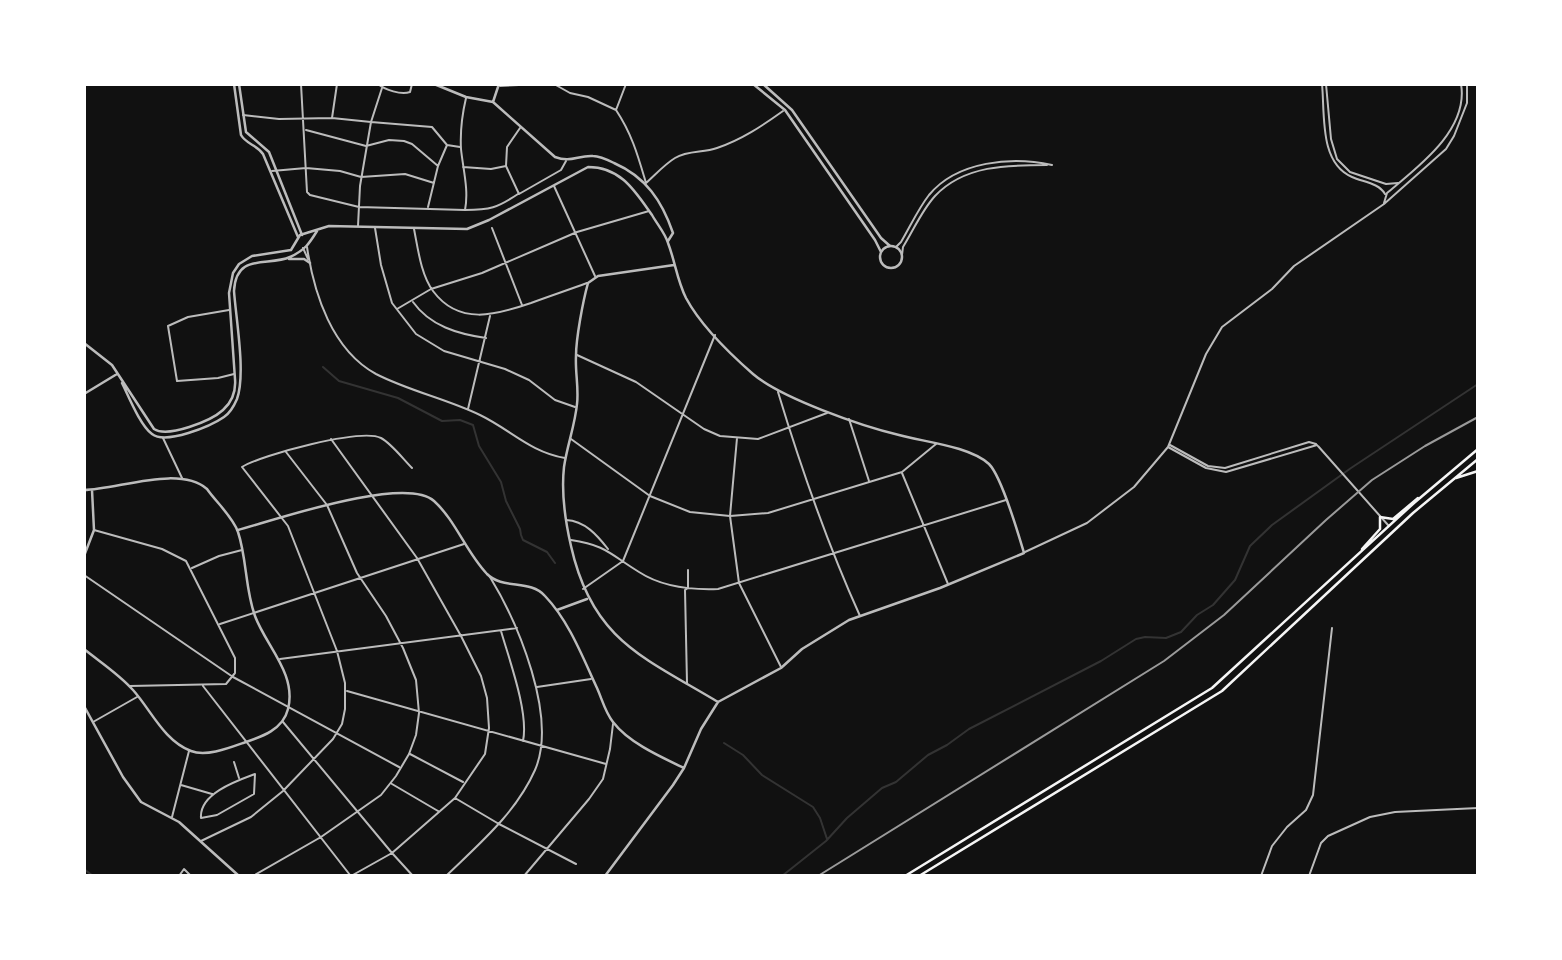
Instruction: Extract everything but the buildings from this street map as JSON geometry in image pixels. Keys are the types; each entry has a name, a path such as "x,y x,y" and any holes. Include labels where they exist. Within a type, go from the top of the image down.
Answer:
{"main road":[{"path":"905,876 1205,694 1414,503 1478,449"},
{"path":"919,876 1222,691 1394,531 1478,459"},
{"path":"1453,479 1478,471"},
{"path":"1361,552 1380,529 1380,517 1393,519 1424,495"},
{"path":"1389,526 1394,531"}],"street":[{"path":"237,84 237,114 243,139 260,149 302,235 310,241"},
{"path":"237,84 246,132 251,139 267,149 302,235"},
{"path":"301,84 307,192 310,195 359,207 489,210 499,207 561,170 566,161"},
{"path":"332,118 337,84"},
{"path":"378,84 382,88 405,94 410,92 412,84"},
{"path":"434,84 466,97 493,102 555,157 566,161 593,156 604,159 625,168 646,183"},
{"path":"493,102 499,85 541,84"},
{"path":"554,84 570,93 588,97 616,110 638,152 646,183 662,207 672,232 668,241"},
{"path":"616,110 626,84"},
{"path":"753,84 785,110 878,244 880,259 888,267 898,265 903,247 933,197 947,185 965,175 982,170 1005,166 1052,165 1033,161 1004,161 980,166 944,182 930,194 896,247"},
{"path":"763,84 792,110 881,238 890,246 896,247 902,255"},
{"path":"1322,84 1327,141 1333,163 1343,173 1380,187 1386,195"},
{"path":"1326,84 1331,139 1337,159 1350,172 1386,184 1399,183"},
{"path":"1384,204 1386,195 1444,142 1462,101 1461,84"},
{"path":"605,876 684,768 701,729 718,702 781,668 802,649 849,620 949,585 1024,553 1087,523 1133,487 1168,446 1206,354 1222,327 1272,289 1294,266 1384,204 1446,149 1467,103 1467,84"},
{"path":"358,227 361,177 370,122 382,88"},
{"path":"465,210 461,119 466,97"},
{"path":"646,183 674,158 727,144 785,110"},
{"path":"237,114 279,119 332,118 432,127 447,145 461,148"},
{"path":"519,194 506,166 507,147 520,127"},
{"path":"305,130 366,146 389,140 404,141 412,144 438,166"},
{"path":"428,209 438,166 447,145"},
{"path":"463,167 491,169 506,166"},
{"path":"117,374 152,427 162,433 187,427 220,413 234,393 229,284 239,264 252,256 288,252 302,235 329,226 467,229 588,167 606,168 628,182 649,211 668,241 685,296 715,335 745,367 778,391 830,412 891,434 970,453 991,466 1024,553"},
{"path":"271,172 306,168 361,177 405,174 434,183"},
{"path":"554,186 595,277"},
{"path":"396,310 431,289 505,263 573,233 649,211"},
{"path":"375,228 381,265 392,303 416,334 444,351 481,361 529,380 555,400 577,408"},
{"path":"413,228 431,289 454,310 470,315 490,315 522,306 588,283 595,277 674,265"},
{"path":"492,228 522,306"},
{"path":"286,259 305,248 317,231"},
{"path":"296,243 305,248 329,323 360,363 379,375 489,419 539,452 566,458"},
{"path":"881,252 890,246"},
{"path":"84,343 112,365 148,430 155,436 163,438 207,425 223,418 237,399 240,382 234,291 236,279 251,263 304,259 310,263"},
{"path":"588,283 576,355 577,408 563,485 565,520 583,589 606,626 625,645 718,702"},
{"path":"412,301 420,312 440,325 460,334 486,338"},
{"path":"230,310 188,317 168,326 177,381 235,374"},
{"path":"468,410 490,315"},
{"path":"583,589 623,561 715,335"},
{"path":"576,355 636,382 704,429 720,436 758,439 830,412"},
{"path":"84,394 117,374"},
{"path":"778,391 832,555 860,617"},
{"path":"848,418 869,482"},
{"path":"200,841 251,817 283,791 337,734 344,717 346,691 337,652 314,592 283,518 242,467 266,456 331,439 379,436 412,468"},
{"path":"163,438 182,478"},
{"path":"570,438 650,496 691,512 730,516 768,513 902,471 936,444"},
{"path":"737,438 730,516 739,583 781,668"},
{"path":"202,685 351,876 392,853 440,811 455,797 485,754 489,732 487,698 481,677 461,636 417,558 331,439"},
{"path":"1168,446 1206,468 1226,471 1317,445 1389,526"},
{"path":"253,876 321,837 374,802 391,783 409,754 416,735 419,713 416,680 386,616 360,577 327,505 286,452"},
{"path":"902,471 949,585"},
{"path":"84,489 182,478 201,484 207,489 238,530 254,612 279,660 288,688 288,708 282,722 268,733 208,752 190,750 161,727 129,686 84,649"},
{"path":"84,556 94,530 92,489"},
{"path":"238,530 372,495 401,492 423,494 434,501 489,576 517,628 536,687 541,747 530,780 499,824 446,876"},
{"path":"565,520 581,523 598,536 609,550 640,574 663,584 718,589 1006,500"},
{"path":"94,530 183,558 191,568 235,658 233,677 226,684 129,686"},
{"path":"570,540 609,550"},
{"path":"219,625 466,543"},
{"path":"191,568 212,558 242,550"},
{"path":"687,684 685,590 688,588 688,570"},
{"path":"84,575 233,677 401,768"},
{"path":"489,576 536,588 557,610 613,723 663,759 684,768"},
{"path":"557,610 588,599"},
{"path":"279,660 517,628"},
{"path":"1261,876 1272,846 1287,827 1306,810 1313,794 1332,628"},
{"path":"500,631 517,688 525,733 523,742"},
{"path":"536,687 591,679"},
{"path":"346,691 606,764"},
{"path":"93,722 138,697"},
{"path":"84,706 132,792 151,809 172,818 239,876"},
{"path":"282,722 414,876"},
{"path":"524,876 603,779 613,723"},
{"path":"172,818 190,750"},
{"path":"409,754 465,783"},
{"path":"234,762 240,779"},
{"path":"255,774 254,794 217,814 201,818 201,810 213,794 255,774"},
{"path":"391,783 440,811"},
{"path":"181,785 213,794"},
{"path":"455,797 499,824 576,864"},
{"path":"1309,876 1321,844 1328,836 1350,825 1388,813 1478,808"},
{"path":"179,876 184,869 191,876"}],"waterway":[{"path":"323,367 339,381 398,398 442,421 460,420 473,425 479,446 501,482 523,540 547,552 555,563"},
{"path":"782,876 826,841 847,818 882,788 896,782 928,755 969,729 1101,661 1136,639 1166,638 1181,632 1197,615 1213,605 1235,580 1250,546 1272,525 1351,468 1478,384"},
{"path":"724,743 743,755 762,775 813,807 827,839"},
{"path":"84,869 93,876"}],"railway":[{"path":"818,876 1164,661 1224,615 1372,480 1425,446 1478,417"}]}
